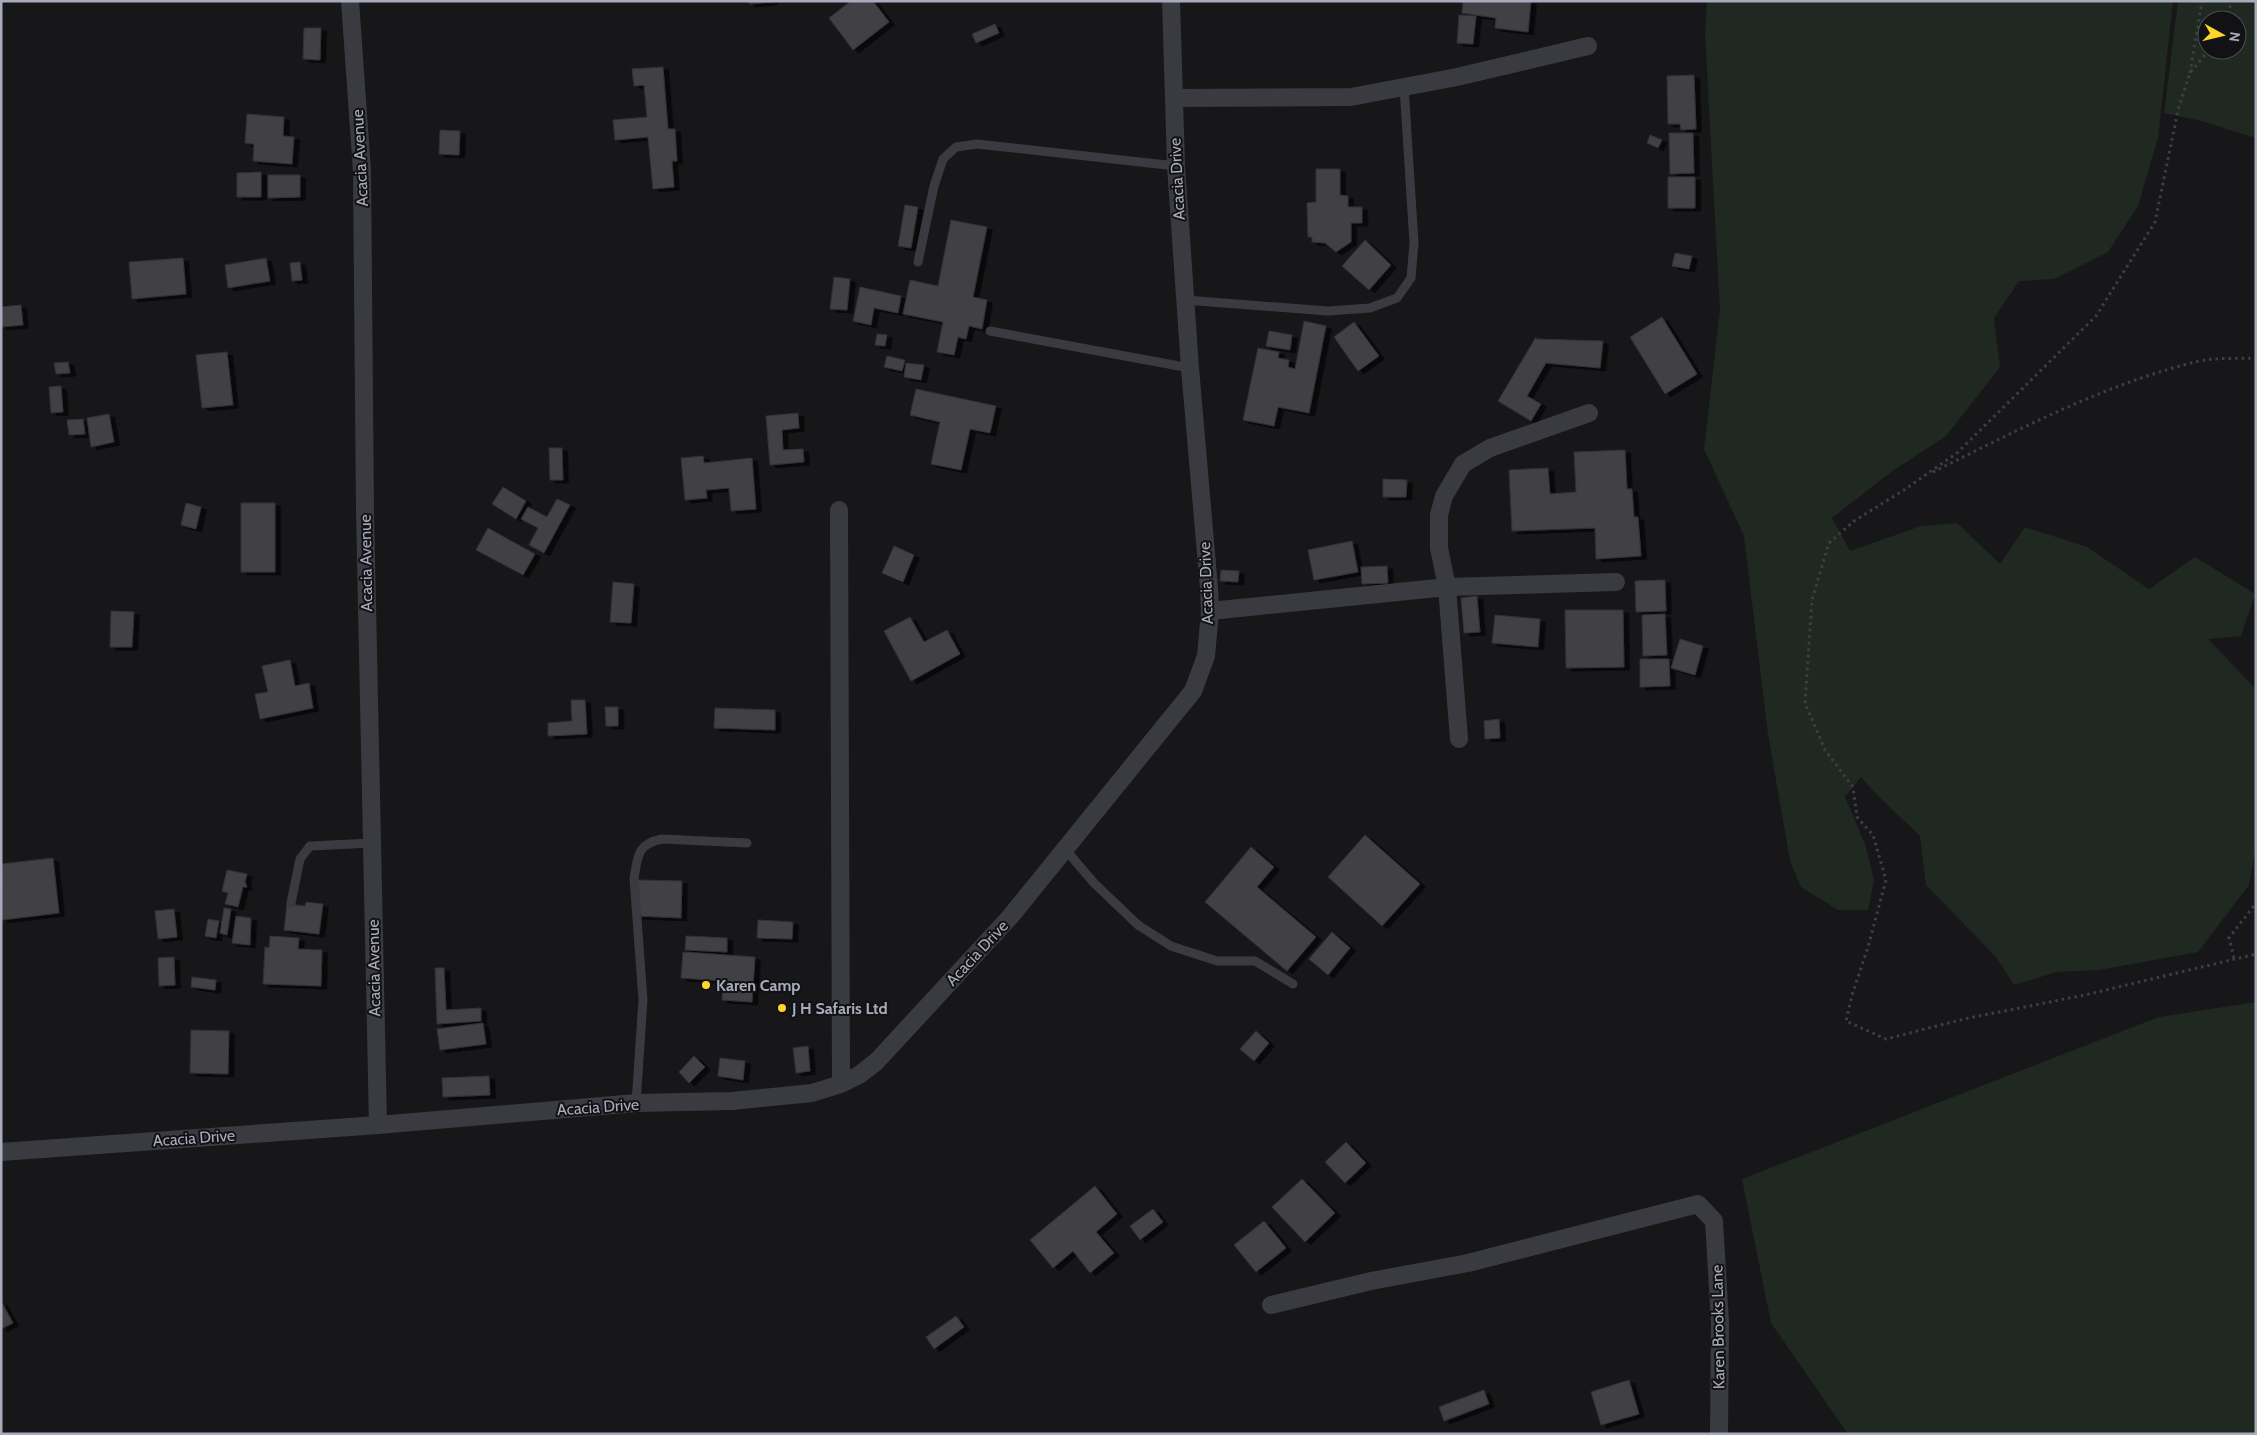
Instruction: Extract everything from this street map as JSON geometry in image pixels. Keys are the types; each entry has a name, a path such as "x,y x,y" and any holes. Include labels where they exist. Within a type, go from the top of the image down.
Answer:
{"street":[{"name":"Acacia Avenue","path":"350,1 362,171 364,512 378,1125"},
{"name":"Acacia Drive","path":"1,1152 378,1125 636,1103 732,1101 812,1093 859,1076 876,1062 1010,917 1192,691 1206,656 1210,611 1176,166 1170,1"},
{"path":"1174,98 1351,97 1457,77 1588,46"},
{"path":"1459,739 1447,588 1439,548 1439,515 1444,496 1463,464 1490,448 1589,413"},
{"path":"839,510 841,1084"},
{"path":"1210,611 1447,588 1616,582"},
{"name":"Karen Brooks Lane","path":"1271,1305 1371,1281 1468,1263 1698,1204 1714,1221 1720,1322 1719,1434"}],"lane":[{"path":"1185,300 1328,311 1370,308 1398,298 1411,278 1414,243 1404,87"},
{"path":"918,262 940,168 943,159 956,147 976,144 1176,166"},
{"path":"990,331 1190,368"},
{"path":"636,1103 643,1000 634,878 637,858 643,846 662,839 747,843"},
{"path":"291,903 300,859 310,846 372,843"},
{"path":"1065,849 1094,883 1138,925 1171,946 1217,961 1255,961 1293,984"}],"path":[{"path":"2202,1 2190,74 2179,106 2155,222 2096,316 1957,452 1854,521 1829,543 1812,600 1805,703 1825,750 1853,787 1857,818 1873,835 1886,880 1846,1021 1886,1039 1964,1019 2085,995 2256,954"},
{"path":"2190,74 2201,60"},
{"path":"1923,476 2028,425 2117,387 2197,361 2256,358"},
{"path":"2234,958 2229,938 2256,903"}],"shaded area":[{"path":"1707,1 2173,1 2158,138 2138,206 2108,252 2054,279 2019,281 1994,318 2000,367 1946,436 1891,472 1832,518 1850,551 1921,526 1957,523 2000,564 2025,527 2087,547 2149,589 2195,557 2255,594 2241,636 2208,639 2256,689 2256,846 2249,885 2198,952 2099,970 2057,972 2014,985 1996,957 1926,885 1920,836 1861,777 1845,797 1865,844 1874,880 1868,910 1838,910 1801,887 1790,861 1768,734 1744,536 1704,449 1720,310 1705,34"},
{"path":"2178,1 2256,1 2256,138 2198,120 2164,113"},
{"path":"2256,1002 2256,1434 1848,1434 1771,1323 1742,1179 2159,1017"}],"building":[{"path":"749,1 772,1 772,2 749,4"},
{"path":"851,1 873,1 889,22 853,50 829,18"},
{"path":"1457,1 1531,1 1528,32 1495,28 1496,18 1462,13 1463,3"},
{"path":"1459,15 1476,16 1473,44 1457,43"},
{"path":"995,24 999,33 976,43 972,34"},
{"path":"304,28 321,28 320,60 303,59"},
{"path":"663,67 668,129 675,129 677,161 672,161 674,187 653,189 648,137 615,140 613,120 647,117 644,85 634,86 632,69"},
{"path":"1694,75 1696,129 1681,130 1680,124 1668,124 1667,76"},
{"path":"247,114 284,117 283,136 294,137 292,164 253,161 254,144 245,143"},
{"path":"440,130 460,131 459,155 439,154"},
{"path":"1669,133 1693,133 1694,173 1670,174"},
{"path":"1650,135 1662,140 1658,148 1647,143"},
{"path":"1316,169 1340,169 1340,195 1348,196 1348,207 1362,207 1362,223 1351,223 1351,242 1336,252 1325,243 1312,242 1312,237 1308,237 1307,203 1316,202"},
{"path":"261,172 261,197 237,197 237,173"},
{"path":"268,175 300,175 300,197 268,198"},
{"path":"1668,177 1695,177 1695,208 1668,208"},
{"path":"905,205 918,207 911,248 898,246"},
{"path":"951,220 987,227 973,297 987,300 982,329 969,326 966,339 958,337 954,355 937,352 943,322 903,314 910,280 938,286"},
{"path":"1365,240 1391,265 1369,290 1342,266"},
{"path":"1675,253 1692,256 1689,269 1672,266"},
{"path":"183,258 186,294 132,299 129,262"},
{"path":"266,258 270,281 228,288 225,265"},
{"path":"300,262 302,280 292,281 290,263"},
{"path":"834,277 850,279 847,310 830,309"},
{"path":"860,287 901,296 898,313 874,308 871,325 853,321"},
{"path":"21,305 23,325 1,327 1,307"},
{"path":"1662,317 1697,374 1665,394 1630,337"},
{"path":"1304,321 1326,326 1309,413 1278,407 1274,426 1243,420 1258,348 1279,352 1278,358 1289,360 1288,367 1295,369"},
{"path":"1354,322 1379,356 1358,371 1334,337"},
{"path":"1269,331 1292,335 1290,350 1266,346"},
{"path":"877,334 887,335 885,346 875,345"},
{"path":"1536,337 1536,339 1603,341 1600,368 1546,363 1527,396 1541,404 1531,421 1498,401"},
{"path":"227,352 233,405 202,408 196,355"},
{"path":"887,356 905,360 902,371 884,367"},
{"path":"68,362 70,373 56,374 54,363"},
{"path":"906,363 924,365 921,380 904,377"},
{"path":"61,386 63,412 51,413 49,387"},
{"path":"916,389 996,406 990,433 970,429 961,470 931,464 940,422 910,415"},
{"path":"798,413 799,428 782,430 783,450 803,449 804,462 770,465 766,416"},
{"path":"109,414 114,442 91,447 87,418"},
{"path":"83,419 85,434 69,435 67,420"},
{"path":"549,448 562,448 563,480 550,480"},
{"path":"1625,450 1627,489 1632,489 1634,517 1638,517 1641,556 1596,559 1595,528 1512,531 1509,470 1548,468 1550,494 1576,492 1574,452"},
{"path":"703,456 704,463 752,458 756,509 731,511 729,488 706,490 707,498 685,500 681,458"},
{"path":"1383,479 1407,480 1406,497 1383,497"},
{"path":"503,487 526,501 516,519 492,504"},
{"path":"557,499 570,505 544,553 529,545 538,528 521,519 528,507 547,517"},
{"path":"186,503 201,507 196,529 181,525"},
{"path":"241,503 275,503 275,572 241,572"},
{"path":"488,528 535,554 523,575 476,550"},
{"path":"1352,541 1358,572 1314,580 1308,550"},
{"path":"894,546 914,555 903,582 882,573"},
{"path":"1387,566 1388,583 1362,584 1361,567"},
{"path":"1221,570 1239,571 1238,582 1220,581"},
{"path":"1665,580 1666,611 1636,612 1635,581"},
{"path":"613,582 634,584 631,623 610,622"},
{"path":"1477,596 1480,632 1464,633 1461,598"},
{"path":"1565,610 1623,610 1624,667 1566,668"},
{"path":"111,611 134,612 132,647 110,647"},
{"path":"1665,614 1667,655 1643,656 1642,615"},
{"path":"1495,615 1540,619 1538,647 1492,643"},
{"path":"910,617 924,642 947,630 960,654 911,681 884,631"},
{"path":"1680,639 1703,646 1695,675 1671,668"},
{"path":"1640,659 1669,659 1670,686 1640,687"},
{"path":"290,660 295,686 309,683 313,708 260,719 255,694 268,692 262,666"},
{"path":"571,700 585,700 587,734 548,736 548,723 572,721"},
{"path":"605,707 618,707 618,726 606,726"},
{"path":"715,708 775,710 775,730 714,728"},
{"path":"1499,719 1500,738 1485,739 1484,721"},
{"path":"1365,835 1420,884 1382,926 1328,877"},
{"path":"1251,847 1274,867 1257,887 1316,937 1287,971 1205,902"},
{"path":"53,858 59,913 2,920 1,864"},
{"path":"227,870 247,874 245,882 247,887 243,887 238,907 225,904 228,893 222,891"},
{"path":"638,880 682,881 681,918 637,916"},
{"path":"306,902 323,904 319,934 284,930 287,904 305,906"},
{"path":"224,908 231,909 227,935 220,933"},
{"path":"174,909 177,937 158,939 155,911"},
{"path":"236,916 251,918 250,945 232,943"},
{"path":"208,919 219,921 216,938 205,936"},
{"path":"758,920 793,922 792,939 757,938"},
{"path":"1332,932 1350,948 1328,975 1309,959"},
{"path":"270,936 299,938 298,949 322,950 321,986 263,984 265,947 269,948"},
{"path":"686,936 727,938 727,952 685,950"},
{"path":"683,952 755,957 752,1002 722,1000 724,981 681,978"},
{"path":"174,957 175,985 159,986 158,958"},
{"path":"435,968 444,968 446,1010 481,1008 481,1021 437,1024"},
{"path":"192,977 216,980 215,990 191,987"},
{"path":"483,1023 486,1044 440,1050 437,1029"},
{"path":"191,1030 229,1031 228,1074 190,1073"},
{"path":"1256,1031 1269,1043 1254,1061 1240,1049"},
{"path":"808,1046 810,1071 796,1073 793,1048"},
{"path":"694,1056 705,1067 689,1083 679,1072"},
{"path":"720,1058 745,1061 743,1080 718,1076"},
{"path":"489,1076 490,1095 443,1097 442,1078"},
{"path":"1346,1142 1366,1163 1345,1183 1325,1162"},
{"path":"1302,1179 1335,1213 1305,1242 1272,1207"},
{"path":"1095,1186 1117,1214 1096,1232 1114,1253 1090,1273 1073,1251 1053,1268 1030,1240"},
{"path":"1153,1209 1163,1222 1140,1240 1130,1226"},
{"path":"1264,1221 1286,1248 1256,1272 1234,1245"},
{"path":"1,1301 13,1323 1,1329"},
{"path":"956,1316 964,1327 934,1349 926,1337"},
{"path":"1629,1380 1639,1414 1601,1425 1591,1392"},
{"path":"1484,1390 1489,1404 1444,1421 1439,1407"}],"place":[{"name":"Karen Camp","path":"706,985"},
{"name":"J H Safaris Ltd","path":"782,1008"}]}
